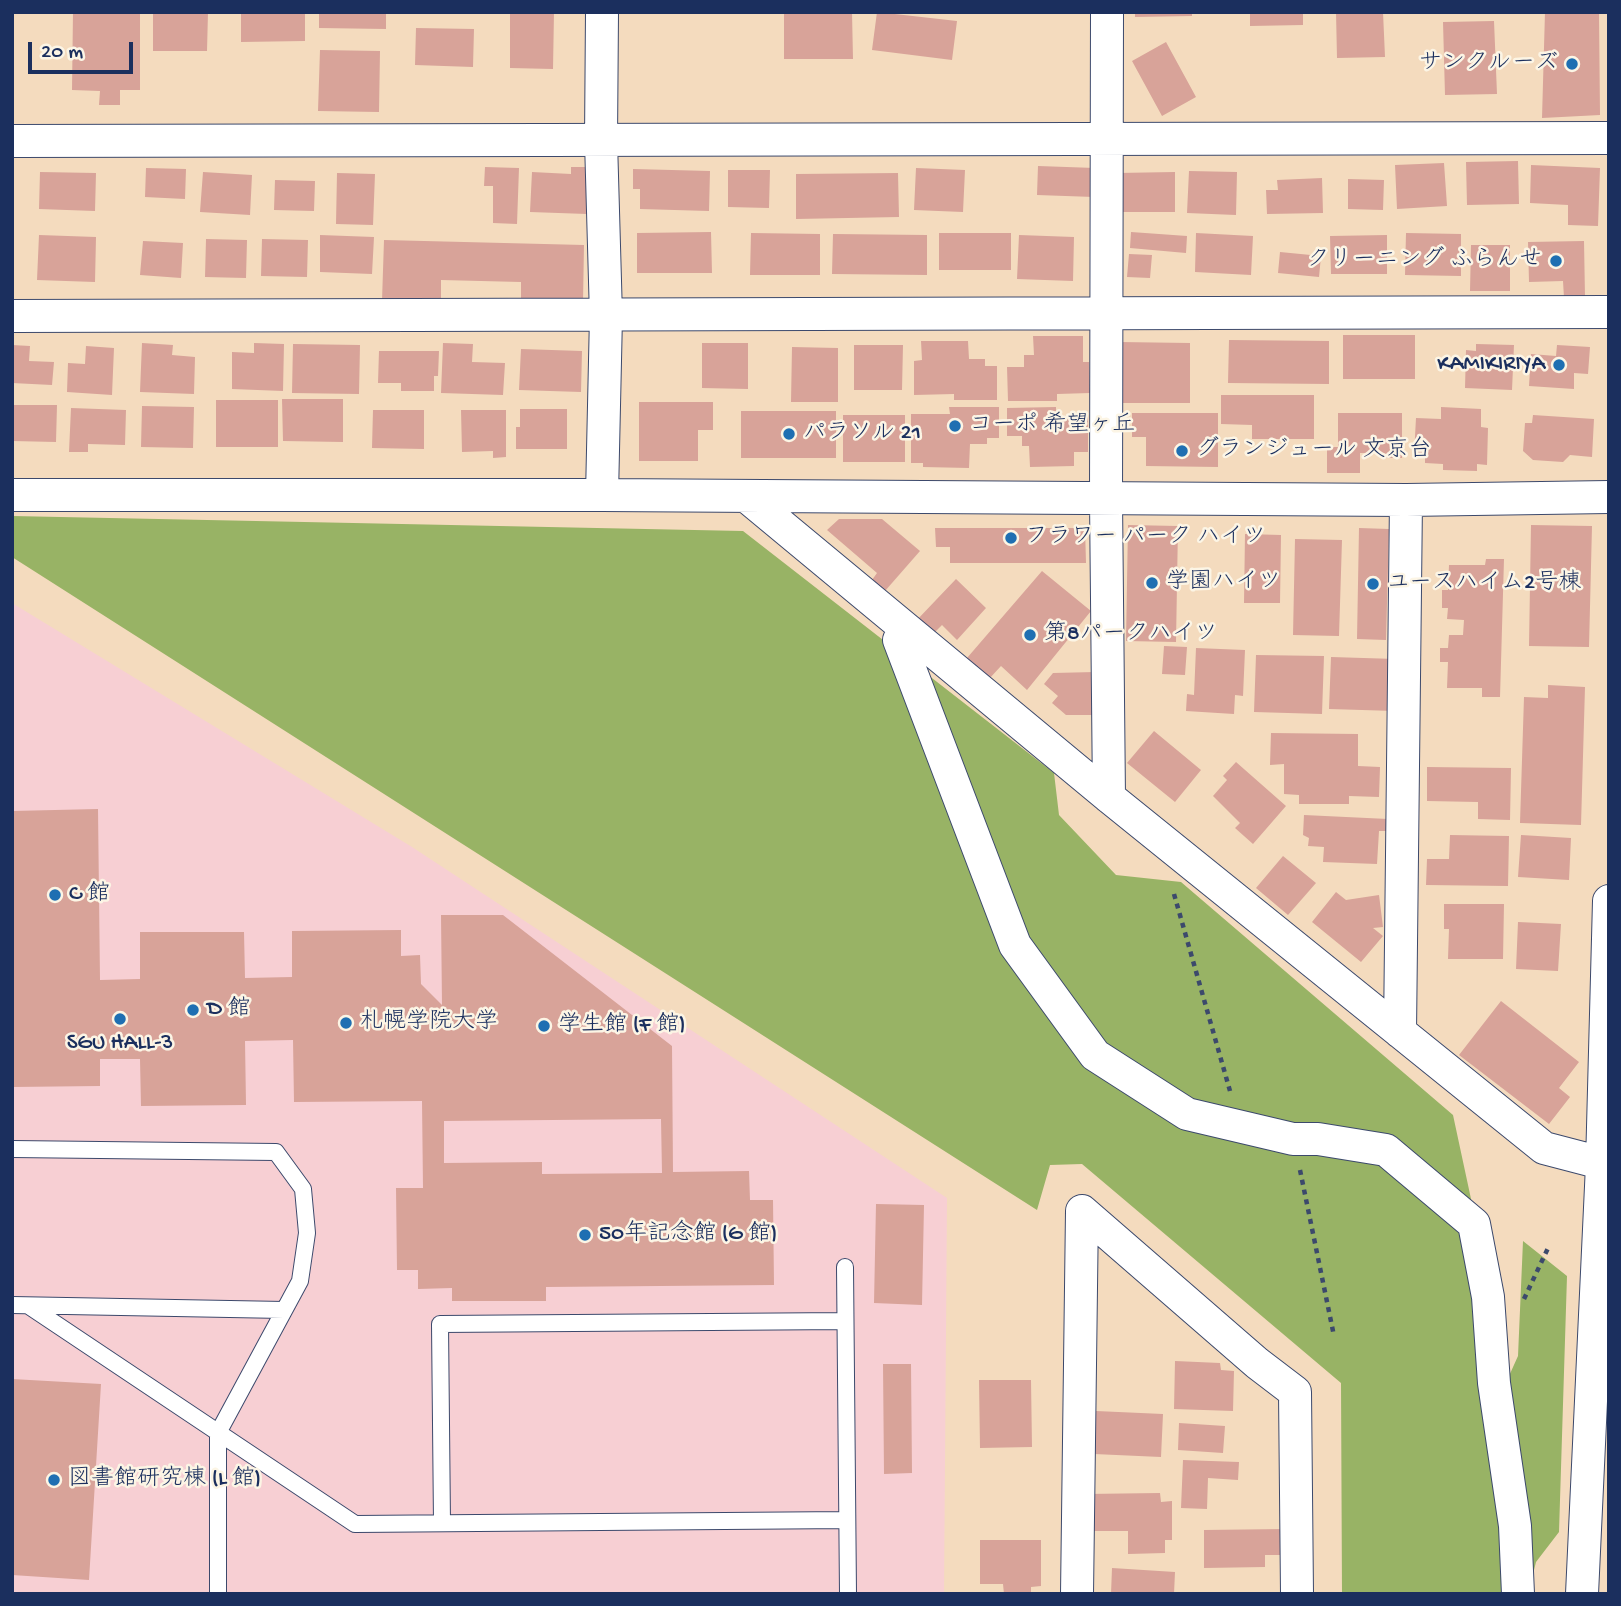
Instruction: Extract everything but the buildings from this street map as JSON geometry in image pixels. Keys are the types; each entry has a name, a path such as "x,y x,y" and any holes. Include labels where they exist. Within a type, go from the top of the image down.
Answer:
{"street":[{"path":"602,12 601,141 606,316 602,495"},
{"path":"1107,12 1106,500 1109,797"},
{"path":"12,141 1609,138"},
{"path":"12,316 1609,312"},
{"path":"12,495 602,495 1106,500 1609,497"},
{"path":"746,496 1109,797 1544,1148 1605,1165"},
{"path":"1400,1032 1406,500"},
{"path":"900,639 1015,945 1095,1055 1187,1114 1293,1139 1318,1139 1386,1150 1474,1224 1488,1297 1494,1383 1515,1526 1518,1594"},
{"path":"1582,1594 1605,1165 1609,901"},
{"path":"1077,1594 1082,1211 1257,1363 1295,1392 1297,1594"}],"lane":[{"path":"12,1149 276,1152 303,1189 307,1233 300,1281 218,1433 218,1594"},
{"path":"845,1267 848,1594"},
{"path":"21,1305 284,1310"},
{"path":"21,1305 355,1524 847,1520"},
{"path":"442,1524 440,1324 845,1321"}],"path":[{"path":"1170,882 1239,1125"},
{"path":"1293,1139 1334,1336"}],"shaded area":[{"name":"札幌学院大学","path":"12,603 412,847 947,1198 944,1594 12,1594"}],"green space":[{"path":"12,516 743,531 1054,773 1059,815 1116,875 1181,882 1453,1115 1509,1376 1518,1356 1523,1241 1567,1276 1559,1532 1536,1562 1528,1594 1342,1594 1341,1383 1082,1164 1050,1165 1037,1210 12,557"}],"place":[{"name":"サンクルーズ","path":"1572,64"},
{"name":"クリーニング ふらんせ","path":"1556,261"},
{"name":"KAMIKIRIYA","path":"1559,365"},
{"name":"コーポ 希望ヶ丘","path":"955,426"},
{"name":"パラソル 21","path":"789,434"},
{"name":"グランジュール 文京台","path":"1182,451"},
{"name":"フラワー パーク ハイツ","path":"1011,538"},
{"name":"学園ハイツ","path":"1152,583"},
{"name":"ユースハイム2号棟","path":"1373,584"},
{"name":"第8パークハイツ","path":"1030,635"},
{"name":"C 館","path":"55,895"},
{"name":"D 館","path":"193,1010"},
{"name":"SGU HALL-3","path":"120,1019"},
{"name":"札幌学院大学","path":"346,1023"},
{"name":"学生館 (F 館)","path":"544,1026"},
{"name":"50年記念館 (G 館)","path":"585,1235"},
{"name":"図書館研究棟 (L 館)","path":"54,1480"}]}
